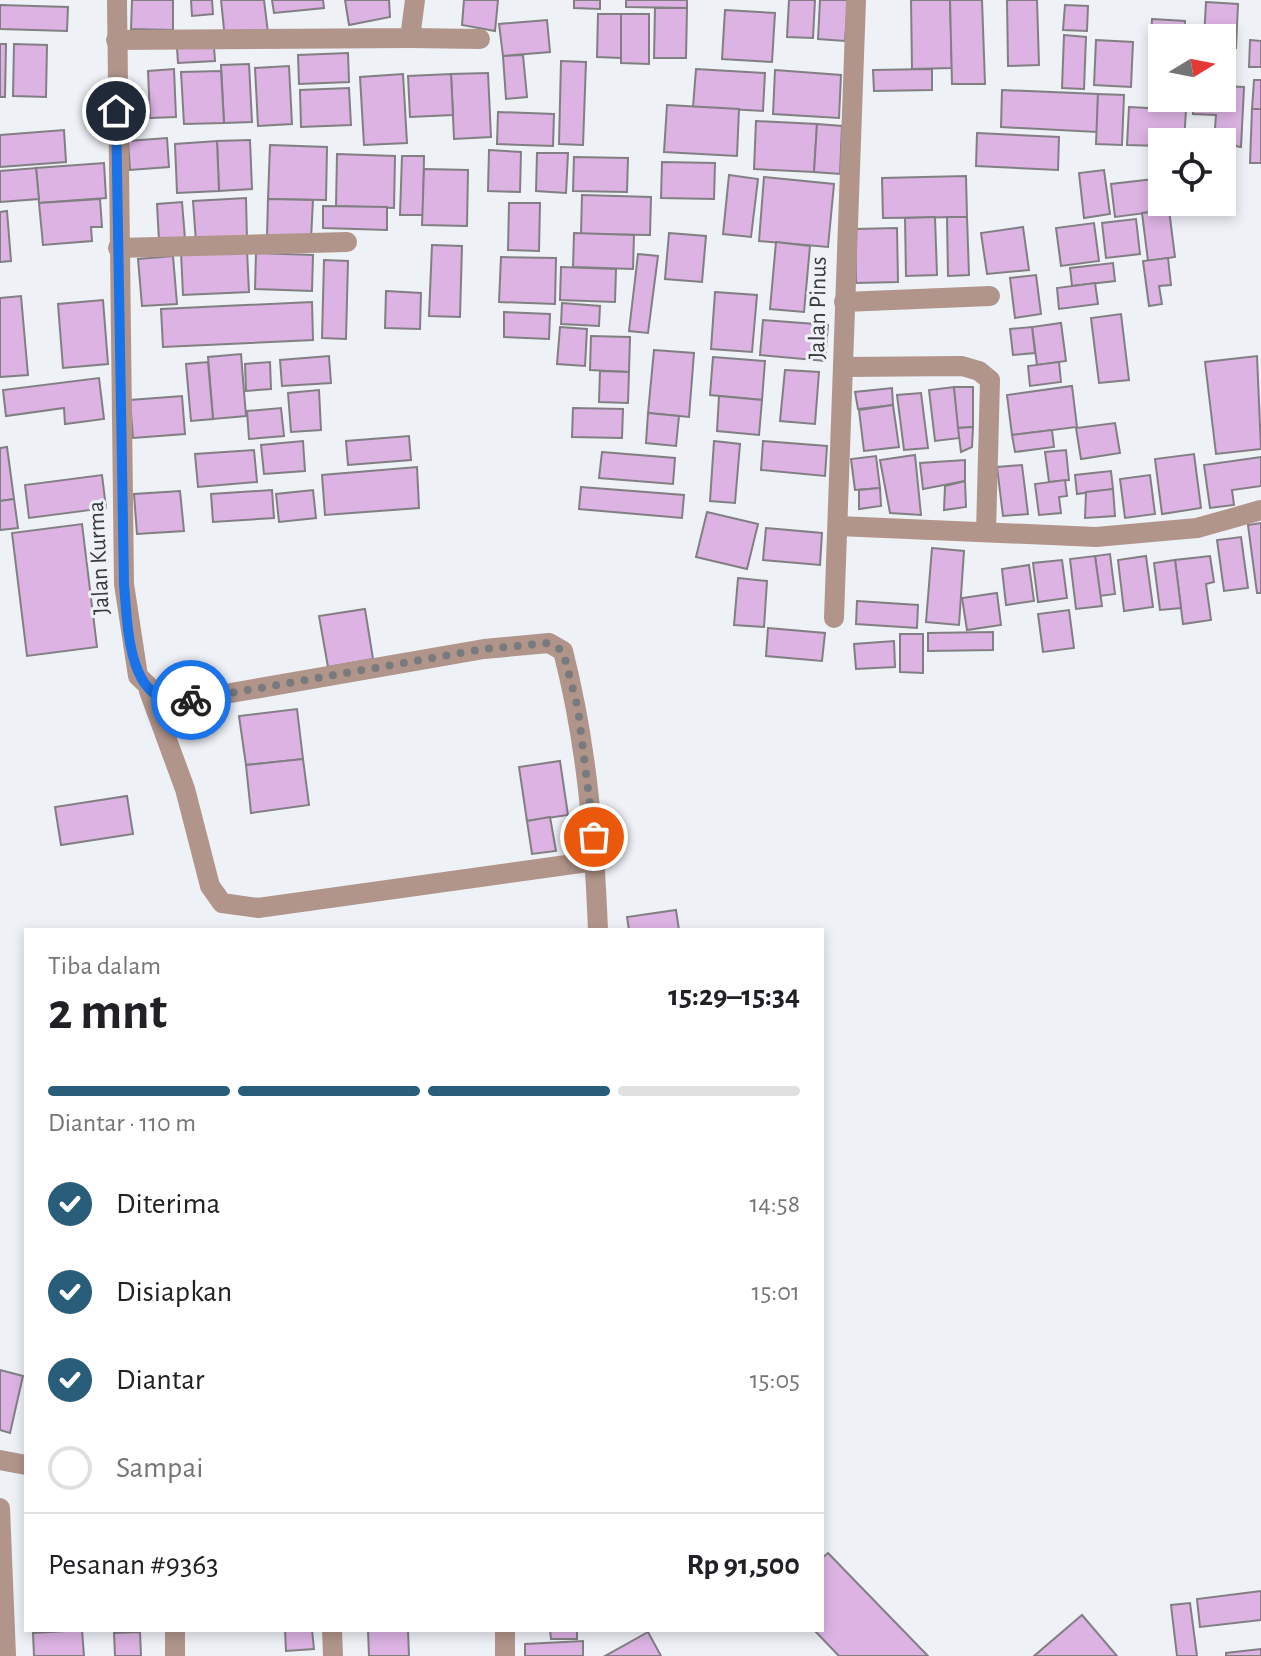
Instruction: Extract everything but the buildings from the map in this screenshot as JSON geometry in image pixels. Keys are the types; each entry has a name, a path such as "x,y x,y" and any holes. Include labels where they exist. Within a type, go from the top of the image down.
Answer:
{"street":[{"name":"Jalan Kurma","path":"117,0 124,584 138,676 149,691 185,789 210,886 222,903 258,908 595,861"},
{"path":"410,38 415,0"},
{"name":"Jalan Pinus","path":"834,618 856,0"},
{"path":"116,40 480,39"},
{"path":"118,248 347,242"},
{"path":"844,302 990,296"},
{"path":"843,367 962,366 979,371 990,380 986,532"},
{"path":"838,526 1096,537 1197,528 1261,510"},
{"path":"149,691 163,700 185,701 484,649 549,643 563,651 578,709 593,813 598,928"},
{"path":"0,1460 24,1465"},
{"path":"0,1508 6,1656"},
{"path":"175,1632 175,1656"},
{"path":"332,1632 333,1656"},
{"path":"505,1632 505,1656"}],"way so far":[{"path":"191,700 484,649 549,643 563,651 578,709 594,837"}],"route":[{"path":"116,111 127,619 138,676 149,691 163,700 191,700"}]}
